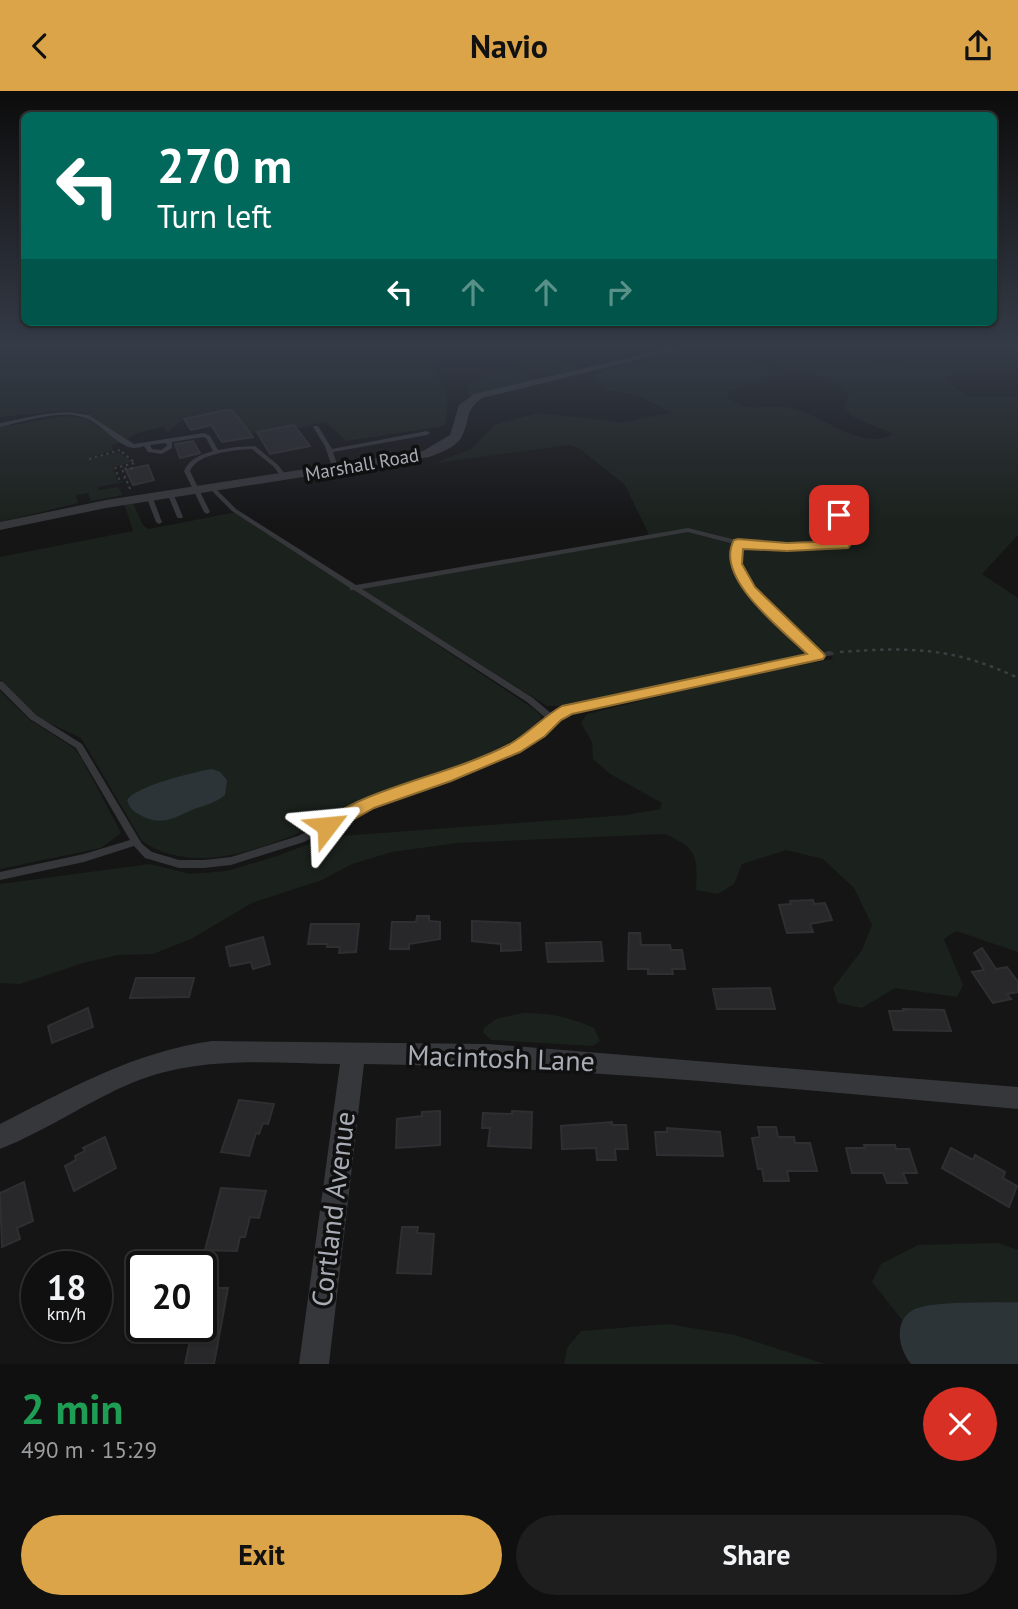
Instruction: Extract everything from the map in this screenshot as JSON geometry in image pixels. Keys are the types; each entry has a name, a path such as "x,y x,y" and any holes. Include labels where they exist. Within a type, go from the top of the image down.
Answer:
{"street":[{"name":"Marshall Road","path":"0,526 134,498 336,470 437,450 456,437 466,405"},
{"name":"Macintosh Lane","path":"0,1137 128,1073 174,1058 225,1052 488,1055 615,1062 1018,1098"},
{"name":"Cortland Avenue","path":"314,1364 353,1055"}],"lane":[{"path":"0,425 56,415 83,415 133,446 147,445 150,451 158,453 170,447 169,441 206,435 217,453"},
{"path":"316,426 330,451 336,470"},
{"path":"330,451 427,433"},
{"path":"206,512 187,471 188,464 196,458 256,448 285,478"},
{"path":"212,488 234,510 530,700 553,719"},
{"path":"353,588 688,530 702,531 738,543 829,547 847,543 850,538 828,491"},
{"path":"170,493 180,517"},
{"path":"149,496 159,522"},
{"path":"738,543 735,564 742,579 817,656"},
{"path":"0,684 33,717 69,737 79,746 135,842 149,855 179,864 204,865 261,853 301,839 368,804 445,777 514,748 540,733 561,712 583,705 830,653"},
{"path":"0,876 84,859 135,842"}],"path":[{"path":"89,459 133,446"},
{"path":"115,447 135,463 115,468 119,479 125,478"},
{"path":"134,498 122,469 135,468"},
{"path":"830,653 900,648 948,650 971,656 1018,678"}],"shaded area":[{"path":"0,405 447,405 445,425 346,441 326,422 297,429 294,425 257,433 247,432 233,411 226,410 184,419 168,432 163,427 134,434 135,436 128,438 130,441 86,413 61,411 0,417"},
{"path":"657,405 790,408 855,435 881,438 893,434 853,417 846,405 1018,405 1018,535 982,574 1018,598 1018,952 956,931 944,939 963,985 957,997 895,988 862,1008 838,1003 833,988 862,950 872,925 854,888 823,859 786,850 742,864 734,884 718,894 696,890 696,861 693,855 684,844 665,834 457,843 392,852 352,864 322,880 252,903 191,939 153,954 118,955 83,963 20,984 0,983 0,884 150,864 190,874 227,871 327,837 626,815 660,809 662,803 610,774 593,759 592,742 581,723 587,714 743,676 833,659 830,653 820,651 560,706 547,706 358,587 649,535 625,485 580,449 571,445 435,463 471,449 496,424 539,413 621,422 672,413"},
{"path":"64,416 85,418 121,442 111,446 114,450 86,459 119,452 132,462 113,467 117,480 123,482 98,487 99,490 118,487 123,495 91,501 88,493 76,495 78,503 0,522 0,427"},
{"path":"132,501 143,525 148,529 237,512 534,709 541,716 540,723 479,757 360,802 333,818 263,847 212,857 188,857 164,852 142,841 81,738 39,718 0,679 0,557 133,531 124,503"},
{"path":"0,691 30,720 74,748 82,759 121,833 101,848 0,869"},
{"path":"212,769 220,772 227,780 225,795 210,804 172,819 158,821 139,815 128,803 127,800 132,795 153,785"},
{"path":"523,1013 568,1018 594,1028 600,1041 593,1046 491,1040 483,1032 484,1028 496,1019"},
{"path":"998,1243 1018,1250 1018,1302 919,1307 903,1321 872,1282 881,1264 918,1245"},
{"path":"1018,1302 1018,1364 911,1364 906,1357 900,1340 901,1324 905,1316 912,1311 942,1304"},
{"path":"668,1324 735,1335 825,1364 564,1364 567,1348 581,1331"}],"building":[{"path":"226,410 233,411 253,437 222,442 211,425 191,430 184,419"},
{"path":"294,425 310,446 270,454 257,432"},
{"path":"193,441 200,453 180,458 175,444"},
{"path":"148,465 154,480 133,485 126,470"},
{"path":"813,900 814,904 825,903 832,920 810,924 813,932 787,933 779,905 791,904 790,901"},
{"path":"417,916 429,916 429,921 440,922 440,939 409,944 409,949 390,949 392,922 416,922"},
{"path":"472,921 520,923 521,950 501,951 501,944 472,941"},
{"path":"311,924 359,924 356,952 339,953 340,947 308,944"},
{"path":"629,933 640,933 641,945 670,945 671,950 682,950 685,969 672,969 673,974 648,974 648,969 628,969"},
{"path":"263,937 270,964 253,969 251,962 230,966 226,947"},
{"path":"601,942 603,961 548,962 546,943"},
{"path":"982,948 996,969 1007,967 1018,982 1018,992 1007,994 1011,999 993,1003 972,972 984,970 974,953"},
{"path":"136,978 194,978 189,997 130,998"},
{"path":"770,988 775,1009 717,1009 713,989"},
{"path":"88,1008 93,1027 52,1043 48,1026"},
{"path":"903,1009 944,1010 951,1031 894,1030 889,1011 904,1011"},
{"path":"239,1100 274,1104 268,1124 263,1123 259,1134 256,1133 249,1156 221,1152"},
{"path":"440,1111 440,1145 396,1148 397,1119 422,1116 422,1112"},
{"path":"512,1111 532,1112 531,1148 488,1146 490,1128 482,1128 483,1113 512,1114"},
{"path":"612,1122 612,1125 626,1125 628,1149 615,1149 616,1160 597,1160 596,1148 562,1149 561,1126"},
{"path":"758,1127 776,1127 778,1137 794,1137 795,1143 810,1143 817,1171 787,1171 789,1181 764,1181 762,1169 758,1169 752,1138 760,1137"},
{"path":"667,1128 720,1132 723,1156 657,1155 655,1132 667,1132"},
{"path":"105,1137 116,1168 74,1191 65,1166 85,1151 83,1148"},
{"path":"864,1145 895,1145 896,1149 909,1149 917,1173 903,1173 907,1183 887,1183 883,1173 852,1173 846,1148 865,1148"},
{"path":"951,1148 973,1160 975,1155 1005,1172 1003,1178 1017,1186 1009,1207 942,1168"},
{"path":"24,1182 33,1221 17,1228 20,1239 2,1247 0,1193"},
{"path":"221,1188 266,1191 259,1218 250,1217 245,1237 240,1237 237,1251 205,1250"},
{"path":"402,1227 418,1227 417,1233 434,1234 431,1274 397,1273"},
{"path":"217,1288 228,1288 214,1364 185,1364 190,1342 217,1342"}],"route":[{"path":"327,826 368,804 445,777 514,748 540,733 555,716 567,709 817,656 749,589 735,564 736,549 738,543 752,546 838,547 847,543 850,538 839,515"}]}
